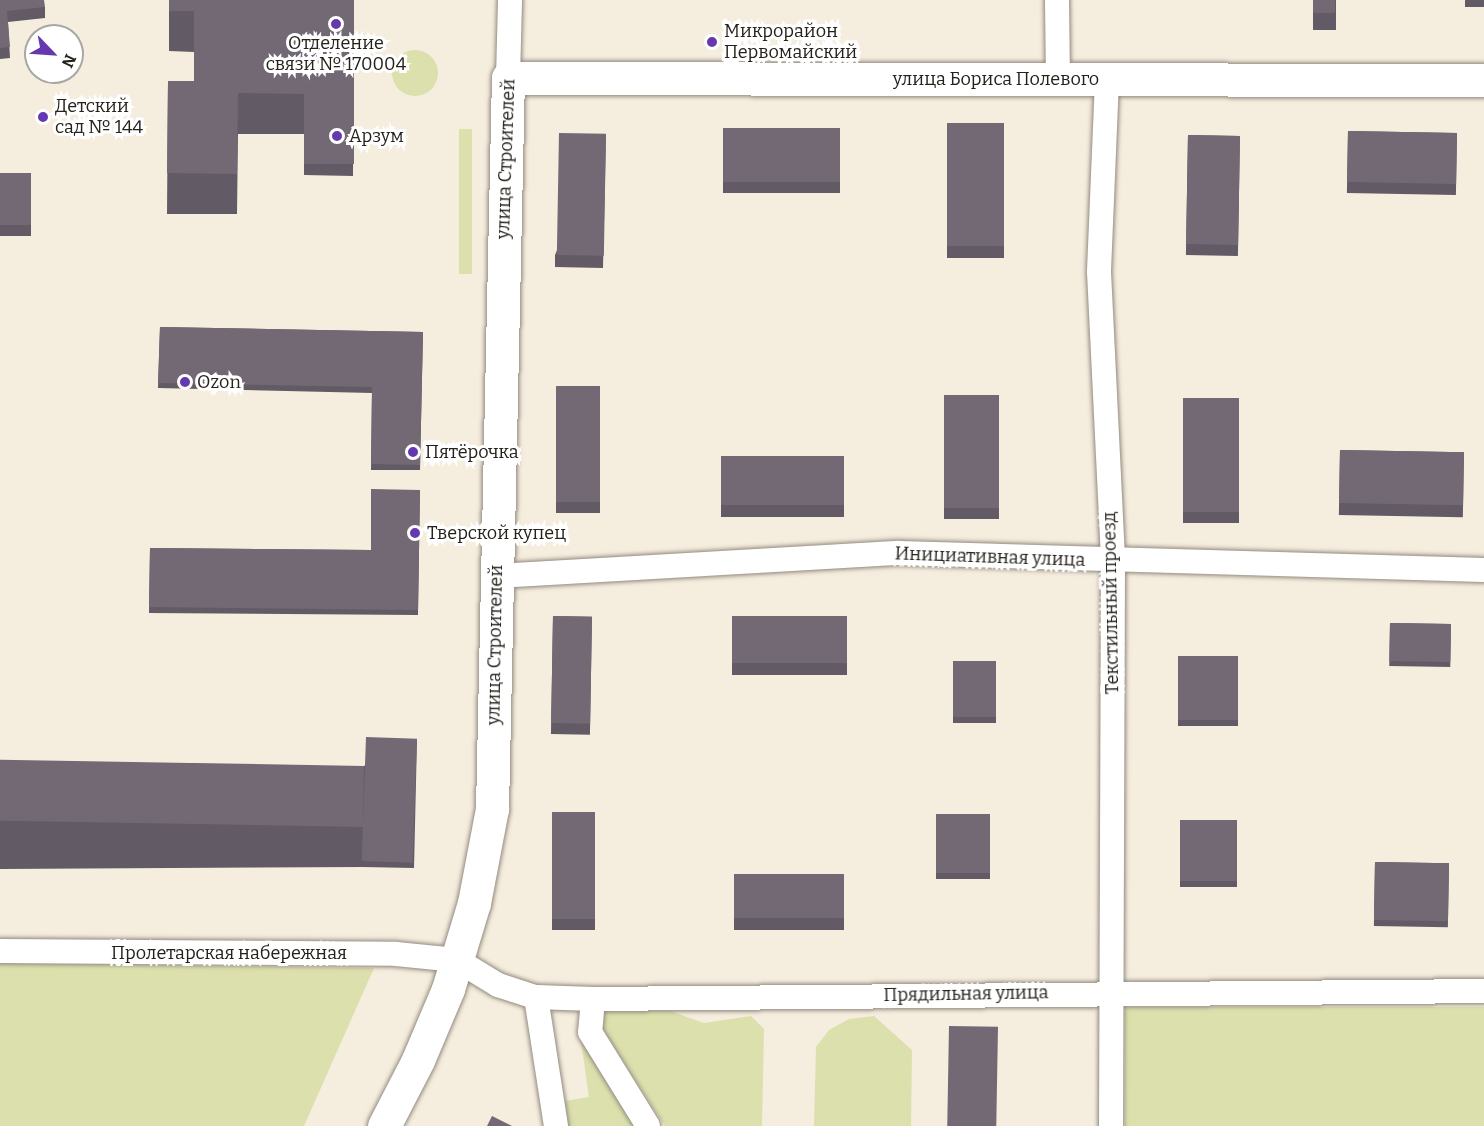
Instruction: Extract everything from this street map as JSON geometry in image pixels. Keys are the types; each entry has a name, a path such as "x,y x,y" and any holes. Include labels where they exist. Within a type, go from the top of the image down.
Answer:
{"main road":[{"name":"улица Бориса Полевого","path":"508,78 1484,80"},
{"name":"улица Строителей","path":"384,1126 418,1060 458,960 480,880 492,809 508,78"}],"street":[{"name":"улица Строителей","path":"508,78 510,0"},
{"path":"1057,0 1058,79"},
{"name":"Текстильный проезд","path":"1107,80 1099,272 1113,561 1111,1126"},
{"name":"Инициативная улица","path":"496,576 899,553 1484,570"},
{"name":"Пролетарская набережная","path":"0,951 380,953 458,960"},
{"name":"Прядильная улица","path":"458,960 498,985 536,997 593,999 1484,991"},
{"path":"536,997 556,1126"},
{"path":"593,999 590,1032 648,1126"}],"green space":[{"path":"415,50 431,57 438,73 431,89 415,96 399,89 392,73 399,57"},
{"path":"459,129 472,129 472,274 459,274"},
{"path":"0,963 374,968 304,1126 0,1126"},
{"path":"1125,1007 1484,1007 1484,1126 1125,1126"},
{"path":"605,1010 670,1011 704,1023 751,1016 764,1029 762,1126 665,1126 603,1030"},
{"path":"874,1016 912,1050 911,1126 814,1126 816,1047 829,1030 849,1019"},
{"path":"581,1041 636,1126 568,1126 565,1101 589,1097"}],"building":[{"path":"0,0 44,0 45,7 7,11 10,47 0,48"},
{"path":"169,0 304,0 304,94 238,93 237,174 167,173 168,81 194,81 194,11 169,11"},
{"path":"304,0 354,0 354,164 304,164"},
{"path":"1313,0 1335,0 1335,13 1313,13"},
{"path":"947,123 1004,123 1004,246 947,246"},
{"path":"723,128 840,128 840,182 723,182"},
{"path":"1348,131 1457,133 1456,184 1347,182"},
{"path":"559,133 606,134 604,256 557,255"},
{"path":"1188,135 1240,136 1238,245 1186,244"},
{"path":"0,173 31,173 31,225 0,225"},
{"path":"160,327 423,332 420,465 371,464 372,387 158,383"},
{"path":"556,386 600,386 600,502 556,502"},
{"path":"944,395 999,395 999,508 944,508"},
{"path":"1183,398 1239,398 1239,512 1183,512"},
{"path":"1340,450 1464,452 1463,505 1339,503"},
{"path":"721,456 844,456 844,505 721,505"},
{"path":"371,489 420,490 418,610 149,607 150,548 371,550"},
{"path":"553,616 592,617 590,724 551,723"},
{"path":"732,616 847,616 847,663 732,663"},
{"path":"1390,623 1451,624 1450,662 1389,661"},
{"path":"1178,656 1238,656 1238,720 1178,720"},
{"path":"953,661 996,661 996,717 953,717"},
{"path":"366,737 417,739 413,863 362,861"},
{"path":"0,760 364,766 363,827 0,821"},
{"path":"552,812 595,812 595,919 552,919"},
{"path":"936,814 990,814 990,873 936,873"},
{"path":"1180,820 1237,820 1237,881 1180,881"},
{"path":"1375,862 1449,863 1448,921 1374,920"},
{"path":"734,874 844,874 844,918 734,918"},
{"path":"949,1026 998,1027 996,1126 947,1126"},
{"path":"492,1116 512,1126 487,1126"}],"place":[{"name":"Отделение связи № 170004","path":"336,24"},
{"name":"Микрорайон Первомайский","path":"712,42"},
{"name":"Детский сад № 144","path":"43,117"},
{"name":"Арзум","path":"337,136"},
{"name":"Ozon","path":"185,382"},
{"name":"Пятёрочка","path":"413,452"},
{"name":"Тверской купец","path":"415,533"}]}
